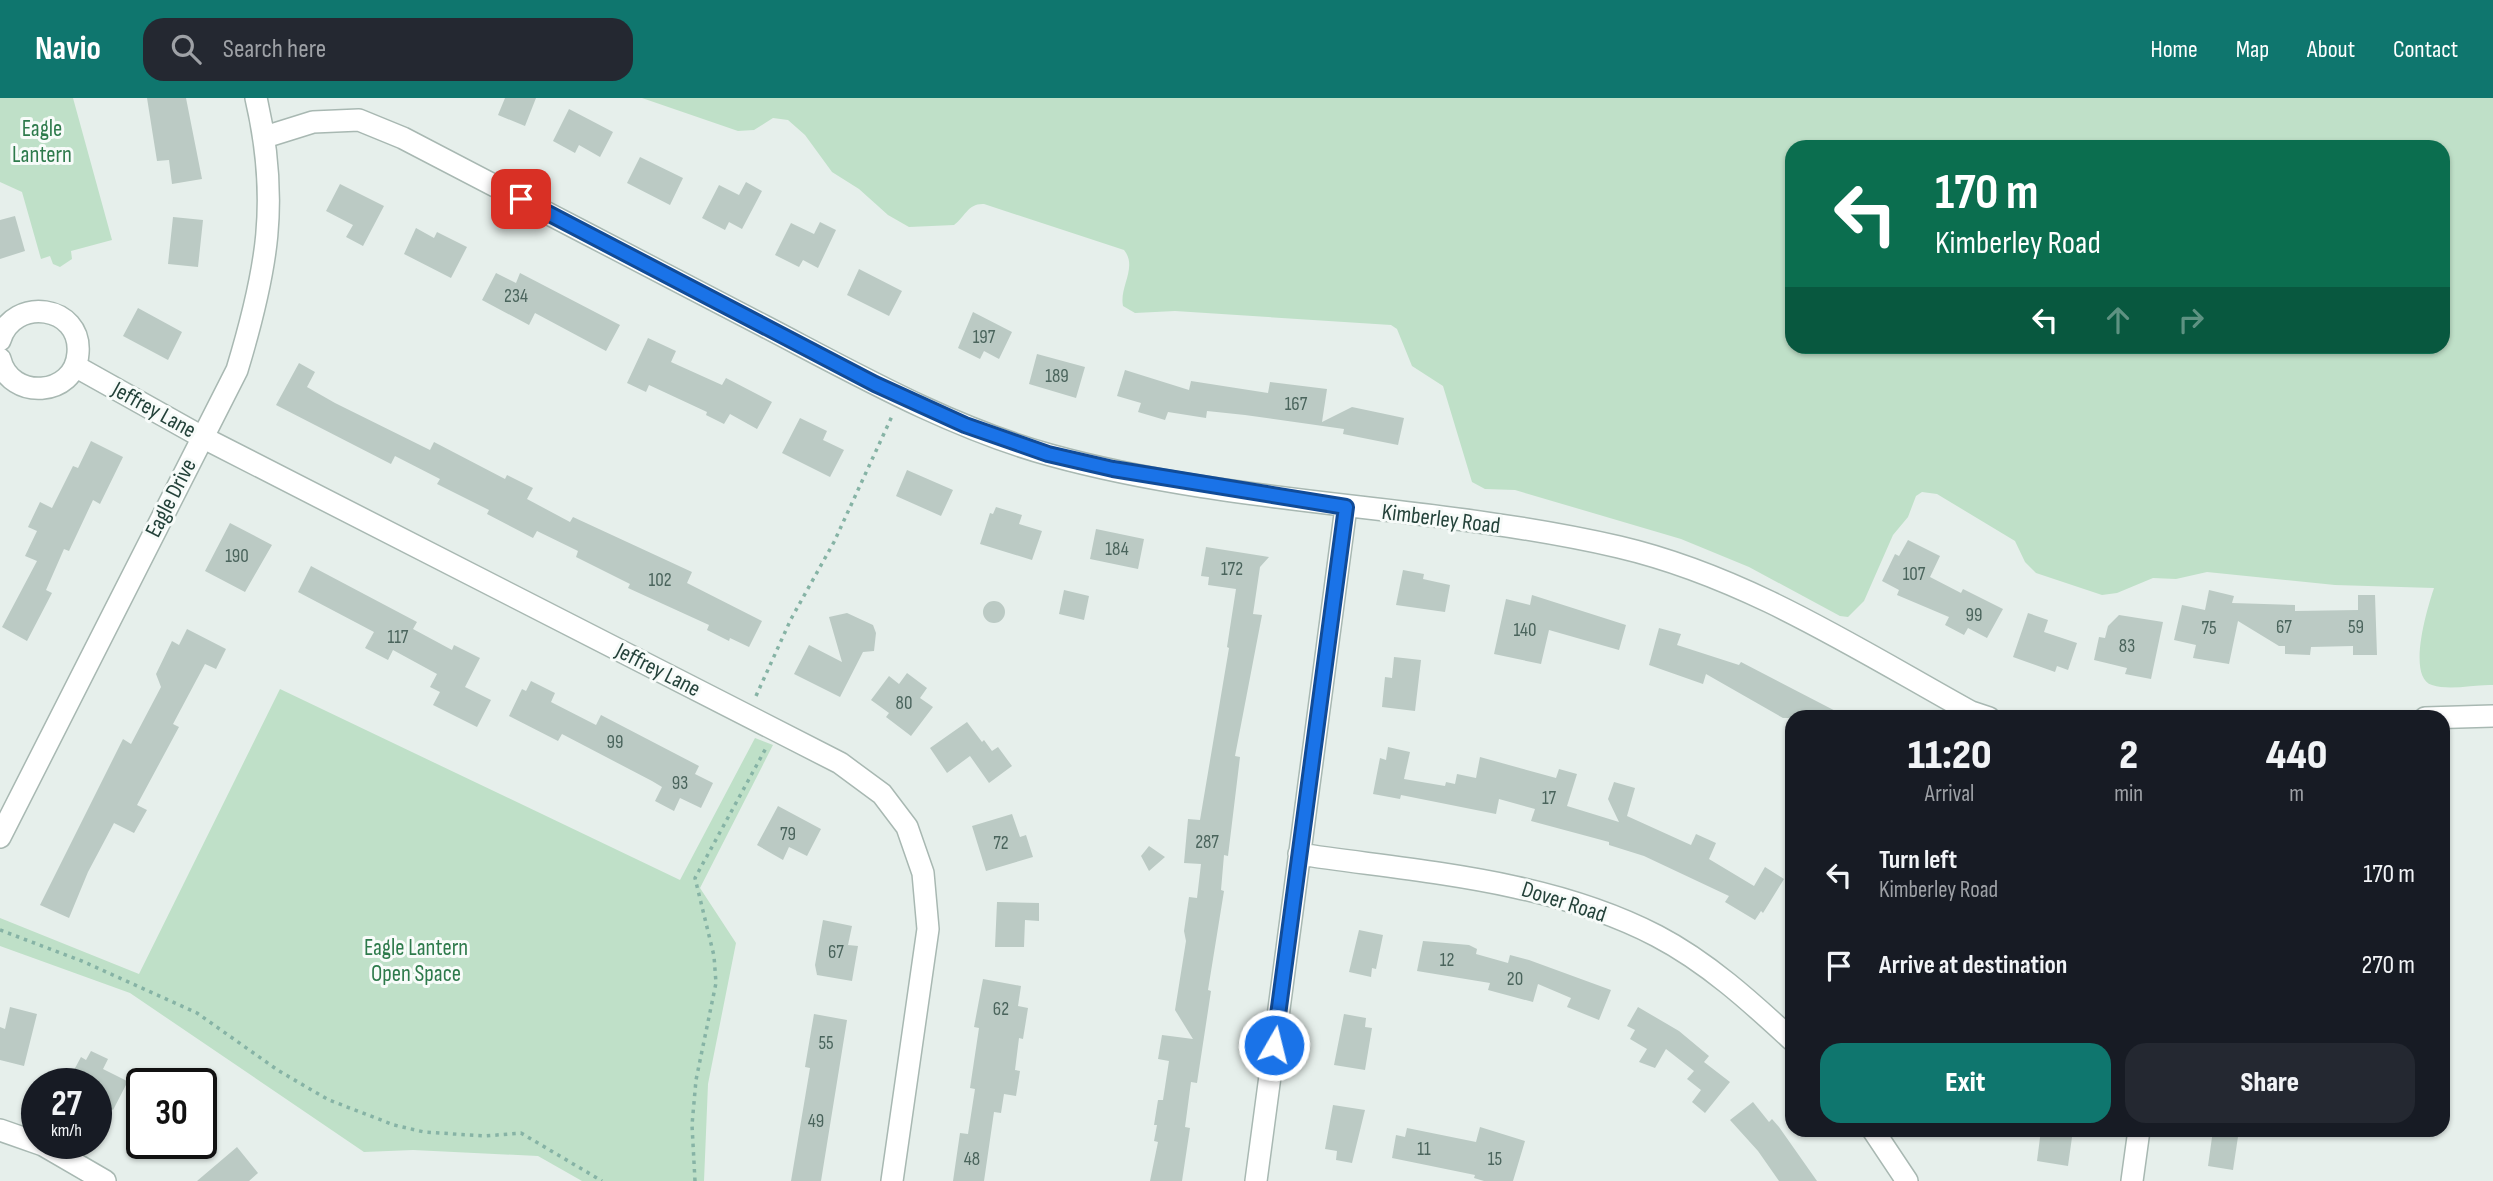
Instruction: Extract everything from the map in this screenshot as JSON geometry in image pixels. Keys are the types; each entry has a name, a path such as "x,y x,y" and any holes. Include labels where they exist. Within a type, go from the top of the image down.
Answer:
{"street":[{"name":"Eagle Drive","path":"0,837 237,370 259,298 270,225 265,137 256,98"},
{"name":"Kimberley Road","path":"265,137 313,122 359,120 403,138 902,396 965,425 1048,454 1134,473 1346,507 1539,532 1622,548 1698,572 1833,632 1968,710"},
{"path":"0,340 7,325 28,311 53,312 64,319 77,340 75,366 56,386 30,389 7,374 0,359"},
{"name":"Jeffrey Lane","path":"75,366 202,437 840,763 882,794 907,827 923,873 928,929 892,1181"},
{"path":"1256,1181 1346,507"},
{"path":"2450,717 2493,716"},
{"name":"Dover Road","path":"1299,854 1498,882 1582,905 1658,936 1740,992 1785,1034"},
{"path":"0,1130 43,1145 105,1181"},
{"path":"1878,1137 1907,1181"},
{"path":"2132,1181 2138,1137"}],"path":[{"path":"747,715 791,620 834,542 902,396"},
{"path":"695,1181 692,1125 696,1080 716,983 714,956 695,878 736,807 775,729"},
{"path":"0,930 82,961 197,1013 279,1071 340,1104 394,1125 424,1132 485,1136 521,1133 602,1181"}],"green space":[{"name":"Eagle Lantern","path":"0,98 73,98 112,240 71,251 72,259 60,267 53,264 50,256 41,259 22,192 0,182"},
{"path":"642,98 2493,98 2493,685 2447,687 2432,685 2424,679 2420,656 2421,640 2434,588 2335,585 2207,572 2176,579 2153,578 2117,593 2102,595 2036,573 2025,562 2015,541 1937,494 1922,492 1916,496 1908,517 1893,535 1864,601 1848,617 1840,616 1749,567 1681,539 1515,490 1485,489 1472,482 1443,386 1412,366 1397,329 1391,325 1175,311 1135,313 1123,306 1123,292 1129,270 1128,257 1124,250 984,204 970,208 954,225 909,227 888,215 859,189 832,172 805,135 788,120 773,118 754,130 738,131"},
{"name":"Eagle Lantern Open Space","path":"280,689 680,880 755,738 773,745 700,888 736,943 708,1084 704,1181 582,1181 538,1156 413,1150 364,1152 130,993 0,946 0,918 139,974"}],"building":[{"path":"147,98 186,98 202,179 172,184 169,160 157,161"},
{"path":"505,98 536,98 525,126 498,115"},
{"path":"569,109 613,132 600,157 579,145 575,153 553,141"},
{"path":"640,157 683,178 670,205 627,183"},
{"path":"746,182 762,191 742,229 729,222 725,230 702,218 719,185 739,195"},
{"path":"340,184 384,206 363,246 346,237 353,225 326,211"},
{"path":"15,216 25,251 0,259 0,220"},
{"path":"173,217 203,220 198,267 168,264"},
{"path":"820,222 836,230 818,268 803,260 799,267 775,255 791,223 814,234"},
{"path":"416,228 434,238 437,232 467,247 451,278 404,254"},
{"path":"859,269 902,291 889,316 847,295"},
{"path":"496,273 516,283 520,273 620,325 606,351 535,313 529,325 482,300"},
{"path":"138,308 182,332 168,360 123,336"},
{"path":"973,312 1012,332 999,359 984,351 980,359 958,348"},
{"path":"648,338 676,351 671,362 722,385 726,378 772,402 757,429 730,414 724,424 706,415 707,412 649,385 646,392 627,383"},
{"path":"1037,354 1085,367 1076,398 1029,384"},
{"path":"299,363 315,372 307,387 335,403 430,450 434,442 505,479 507,475 533,488 527,499 570,522 573,517 692,572 687,583 762,621 749,647 730,638 729,641 707,630 709,625 628,588 630,584 576,557 578,551 537,531 533,538 487,514 489,510 437,484 440,479 395,456 391,464 276,405"},
{"path":"1125,370 1189,390 1191,381 1268,393 1270,382 1327,389 1322,422 1352,407 1404,418 1398,445 1343,434 1344,429 1245,415 1207,411 1206,418 1168,412 1165,420 1138,412 1141,403 1117,396"},
{"path":"800,418 827,431 823,440 844,450 830,477 782,453"},
{"path":"91,441 123,457 100,504 93,500 69,551 64,549 46,590 52,593 27,641 2,627 37,561 25,556 37,531 28,527 40,502 52,508 73,466 78,468"},
{"path":"907,470 953,490 941,516 896,496"},
{"path":"996,507 1022,515 1019,524 1042,531 1032,560 980,544 990,513 993,514"},
{"path":"230,523 272,545 245,592 205,571"},
{"path":"1096,529 1144,539 1138,569 1090,559"},
{"path":"1908,540 1940,556 1930,577 1961,593 1963,589 2003,609 1987,638 1968,628 1964,635 1945,625 1949,617 1897,595 1899,590 1882,581 1895,554 1899,556"},
{"path":"1206,547 1269,557 1260,567 1253,614 1262,615 1235,756 1240,757 1228,856 1224,855 1221,890 1224,891 1197,1083 1191,1082 1185,1127 1190,1128 1182,1181 1150,1181 1158,1142 1154,1141 1157,1125 1154,1125 1158,1100 1163,1100 1169,1061 1158,1059 1162,1035 1193,1039 1175,1010 1186,941 1184,931 1189,897 1197,898 1201,864 1184,863 1188,819 1200,820 1229,648 1227,647 1236,589 1208,585 1209,577 1201,576"},
{"path":"311,566 417,622 413,629 452,650 454,645 480,658 465,687 491,700 477,727 433,705 440,692 430,687 437,674 393,650 388,660 365,648 374,632 298,592"},
{"path":"1403,570 1424,574 1423,579 1450,585 1445,612 1396,605"},
{"path":"1064,590 1089,596 1084,620 1059,614"},
{"path":"2209,590 2234,596 2232,603 2295,605 2295,611 2358,610 2358,595 2375,595 2377,655 2353,655 2353,646 2311,647 2310,655 2285,654 2285,646 2279,646 2238,621 2229,664 2193,658 2196,645 2174,640 2182,605 2205,610"},
{"path":"1532,595 1626,625 1619,650 1549,630 1541,664 1494,654 1506,599 1530,605"},
{"path":"994,601 1002,604 1005,612 1002,620 994,623 986,620 983,612 986,604"},
{"path":"847,613 873,625 876,633 874,651 863,652 840,697 794,674 809,645 842,662 829,617"},
{"path":"2028,613 2048,620 2044,632 2077,643 2068,670 2057,666 2055,672 2013,657"},
{"path":"2119,615 2163,622 2151,679 2125,674 2127,668 2094,660 2099,637 2105,638 2108,626"},
{"path":"1659,628 1681,634 1677,645 1739,665 1741,662 1834,710 1785,710 1783,718 1706,674 1703,684 1649,665"},
{"path":"187,629 226,649 216,669 205,664 173,724 179,727 137,805 147,810 134,833 114,823 88,872 69,918 40,905 123,739 131,744 161,687 156,674 172,641 179,645"},
{"path":"1394,657 1421,660 1415,711 1382,707 1385,677 1392,678"},
{"path":"907,673 927,688 920,698 933,707 911,736 886,717 889,713 871,700 889,676 899,684"},
{"path":"531,681 555,693 551,702 596,725 601,715 699,766 695,774 713,783 701,808 680,798 674,811 655,801 662,787 652,781 562,734 558,741 509,716 522,689 526,691"},
{"path":"967,722 982,742 984,740 992,751 998,747 1012,766 989,783 970,756 947,773 930,748"},
{"path":"1388,747 1410,752 1404,779 1445,786 1446,782 1455,784 1457,774 1476,778 1480,757 1556,778 1559,769 1577,774 1567,806 1619,822 1608,799 1614,782 1635,788 1627,816 1691,845 1696,834 1716,843 1709,859 1754,886 1765,867 1784,879 1763,913 1761,911 1755,920 1725,902 1729,896 1644,856 1609,845 1609,842 1531,821 1535,809 1499,799 1496,814 1401,795 1400,799 1373,794 1380,758 1386,760"},
{"path":"778,806 821,829 807,856 789,847 783,860 757,845"},
{"path":"1012,814 1020,837 1026,835 1033,857 986,871 972,826"},
{"path":"1149,846 1165,857 1149,871 1141,856"},
{"path":"997,902 1039,903 1039,921 1025,920 1024,947 995,947"},
{"path":"823,920 852,926 848,945 858,946 852,981 817,975 815,965"},
{"path":"1359,930 1383,935 1376,969 1372,968 1371,977 1349,972"},
{"path":"1423,941 1469,945 1477,949 1476,954 1508,963 1510,955 1611,990 1599,1020 1567,1007 1571,998 1538,984 1533,1002 1488,990 1490,983 1417,971"},
{"path":"983,979 1021,986 1018,1006 1028,1008 1023,1039 1019,1038 1015,1070 1020,1071 1016,1096 1004,1094 1001,1113 994,1112 984,1181 953,1181 960,1133 968,1134 975,1089 970,1088 979,1028 974,1027"},
{"path":"10,1007 37,1014 24,1066 0,1060 0,1027 5,1029"},
{"path":"1638,1007 1679,1031 1709,1056 1704,1062 1730,1082 1705,1113 1692,1102 1701,1090 1687,1079 1694,1071 1666,1049 1655,1068 1639,1062 1647,1049 1630,1039 1635,1030 1627,1026"},
{"path":"814,1014 847,1020 821,1181 791,1181 810,1068 805,1067"},
{"path":"1344,1014 1366,1018 1365,1027 1372,1028 1365,1070 1334,1065"},
{"path":"91,1051 108,1059 104,1068 75,1068 81,1057 86,1060"},
{"path":"112,1074 126,1080 112,1109"},
{"path":"1753,1102 1769,1122 1772,1119 1779,1127 1817,1181 1779,1181 1758,1151 1730,1120"},
{"path":"1333,1105 1365,1110 1352,1163 1336,1160 1337,1151 1325,1149"},
{"path":"1480,1127 1525,1141 1513,1181 1484,1181 1474,1178 1475,1175 1392,1158 1396,1135 1405,1137 1407,1128 1476,1142"},
{"path":"2040,1137 2072,1137 2068,1166 2037,1161"},
{"path":"2212,1137 2238,1137 2233,1170 2208,1166"},
{"path":"237,1147 258,1173 249,1181 197,1181"}],"route":[{"path":"521,199 875,384 965,425 1048,454 1113,469 1346,507 1274,1045"}]}
